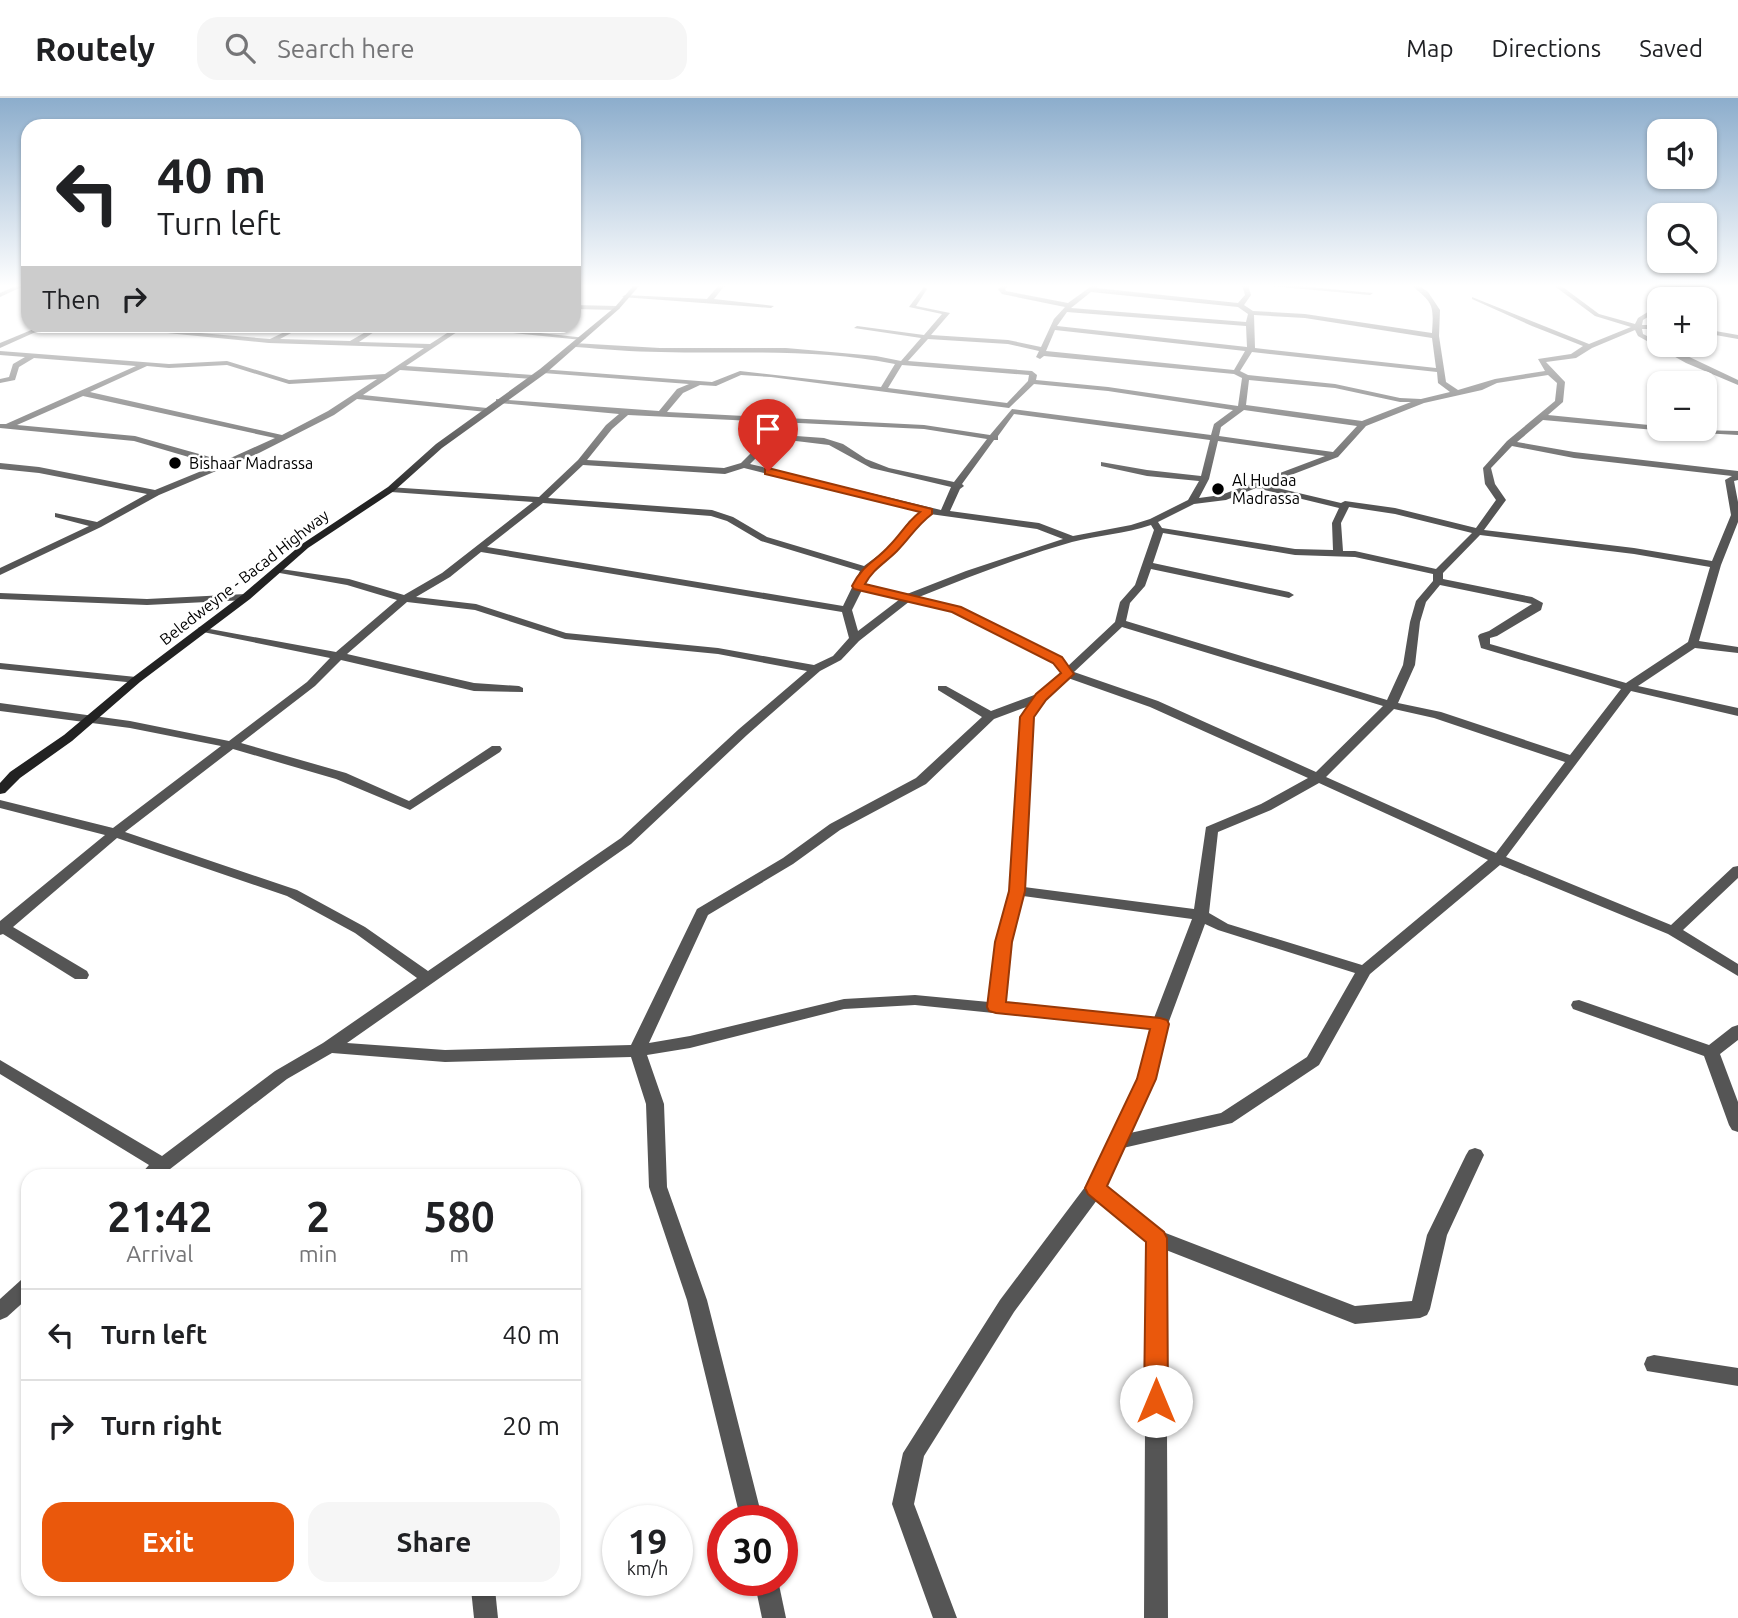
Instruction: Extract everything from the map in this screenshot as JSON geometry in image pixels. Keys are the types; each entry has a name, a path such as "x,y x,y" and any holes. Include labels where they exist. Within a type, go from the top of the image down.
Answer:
{"street":[{"path":"0,381 12,378 16,366 32,356"},
{"path":"45,356 186,366 227,363 289,382 385,376"},
{"path":"0,572 98,526 156,493 282,437 358,397 418,356"},
{"name":"Beledweyne - Bacad Highway","path":"0,790 15,775 68,738 136,680 246,597 305,546 391,489 439,446 561,356"},
{"path":"853,356 1032,377 1363,424"},
{"path":"883,390 908,356"},
{"path":"945,512 967,468 995,438 1032,377 1040,356"},
{"path":"1080,356 1236,372 1246,377 1335,386 1401,400 1422,401"},
{"path":"1236,372 1246,356"},
{"path":"1318,356 1438,370"},
{"path":"1437,356 1441,383 1455,392"},
{"path":"945,1618 903,1504 914,1453 1007,1307 1095,1188 1117,1143 1146,1079 1160,1024 1201,915 1211,830 1266,807 1317,779 1391,705 1409,664 1421,601 1438,576 1459,555 1466,542 1480,532 1502,500 1490,484 1487,468 1510,443 1559,402 1561,382 1541,361 1573,356"},
{"path":"1679,356 1738,383"},
{"path":"4,426 146,364"},
{"path":"399,368 533,377"},
{"path":"543,371 713,384 740,373 750,373 1335,454"},
{"path":"996,1007 1004,942 1017,891 1027,717 1041,697 1120,623 1125,602 1140,586 1156,526 1192,502 1223,498 1335,454 1363,424 1422,401 1479,388 1495,381 1550,372"},
{"path":"1242,408 1246,377"},
{"path":"662,413 680,391 698,383"},
{"path":"82,393 282,437"},
{"path":"358,397 487,410"},
{"path":"499,401 626,412 924,427 995,438"},
{"path":"1192,502 1205,479 1213,437 1219,422 1242,408"},
{"path":"81,975 1,928 115,832 311,684 338,656 405,599 481,550 582,462 609,427 626,412"},
{"path":"1542,416 1647,427"},
{"path":"4,426 135,439 223,464"},
{"path":"1717,432 1738,433"},
{"path":"582,462 725,471 744,465 769,440 829,441 853,453 861,461 959,486"},
{"path":"1510,443 1574,455 1738,476"},
{"path":"1104,464 1147,473 1205,479"},
{"path":"744,465 928,511 1039,526 1072,539"},
{"path":"0,466 39,470 156,493"},
{"path":"1117,1143 1226,1118 1313,1061 1364,971 1498,859 1628,687 1693,644 1716,565 1737,515 1729,480 1738,476"},
{"path":"1253,485 1345,507"},
{"path":"391,489 712,513 730,519 764,539 866,570"},
{"path":"1339,555 1335,536 1336,523 1345,504 1395,511 1480,532 1634,551 1716,565"},
{"path":"855,639 847,610 866,570 894,548 912,523 928,511"},
{"path":"58,516 98,526"},
{"path":"155,1169 281,1075 329,1047 626,841 743,732 816,669 837,658 855,639 909,597 970,573 1072,539 1156,526 1295,552 1388,560 1538,603 1537,608 1493,634 1484,636 1485,646 1628,687 1738,712"},
{"path":"481,550 847,610"},
{"path":"0,560 25,558"},
{"path":"1147,565 1289,595"},
{"path":"278,570 349,582 405,599 476,607 565,636 718,651 816,669"},
{"path":"858,586 957,609 1057,660 1068,674 1154,704 1498,859 1673,931 1738,971"},
{"path":"0,596 146,602 246,597"},
{"path":"1120,623 1391,705 1437,715 1571,760"},
{"path":"203,629 474,687 519,690"},
{"path":"1693,644 1738,650"},
{"path":"0,666 136,680"},
{"path":"943,688 990,716"},
{"path":"748,1505 697,1300 658,1187 655,1104 637,1051 702,912 788,861 835,827 921,781 990,716 1041,697"},
{"path":"0,707 91,717 174,731 344,777 410,806 496,749"},
{"path":"0,804 115,832 292,893 360,930 429,979"},
{"path":"1673,931 1738,870"},
{"path":"1017,891 1201,915 1223,927 1364,971"},
{"path":"329,1047 445,1056 637,1051 690,1042 844,1004 915,1000 1160,1024"},
{"path":"1579,1005 1711,1052"},
{"path":"1711,1052 1738,1031"},
{"path":"1711,1052 1738,1125"},
{"path":"0,1066 153,1169"},
{"path":"1095,1188 1156,1238 1355,1315 1420,1309 1437,1235 1475,1155"},
{"path":"1156,1238 1156,1618"},
{"path":"0,1311 21,1292"},
{"path":"1654,1364 1738,1377"},
{"path":"483,1596 486,1618"},
{"path":"769,1596 774,1618"}],"place":[{"name":"Bishaar Madrassa","path":"175,463"},
{"name":"Al Hudaa Madrassa","path":"1218,489"}],"route":[{"path":"768,471 928,511 912,523 894,548 866,570 858,586 957,609 1057,660 1068,674 1041,697 1027,717 1017,891 1004,942 996,1007 1160,1024 1146,1079 1095,1188 1156,1238 1156,1401"}]}
